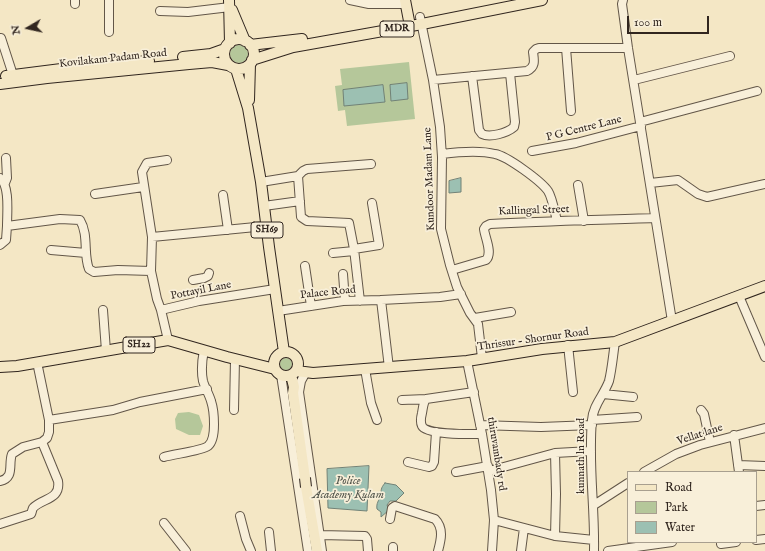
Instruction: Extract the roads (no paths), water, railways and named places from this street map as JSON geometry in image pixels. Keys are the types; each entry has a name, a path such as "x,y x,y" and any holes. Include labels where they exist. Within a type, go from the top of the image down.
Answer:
{"main road":[{"name":"MDR","path":"421,21 509,0"},
{"name":"MDR","path":"247,43 305,41 542,0"},
{"path":"406,2 409,23"},
{"name":"SH69","path":"230,3 247,43 253,52 248,108"},
{"name":"SH69","path":"230,3 228,46 224,57 232,67 248,108 261,182 284,352"},
{"path":"228,46 235,40 247,43"},
{"name":"MDR","path":"251,62 305,41"},
{"name":"Kovilakam Padam Road","path":"0,77 85,66 204,55 211,54 228,46"},
{"name":"Kovilakam Padam Road","path":"0,84 54,77 212,62 232,67"},
{"path":"232,67 246,68 251,62"},
{"name":"Thrissur - Shornur Road","path":"286,373 313,373 467,361 568,346 615,342 765,286"},
{"name":"SH22","path":"0,368 168,340 286,373"},
{"path":"286,373 298,364 293,354 284,352 277,356 274,360 286,373 294,387 293,393 317,551"}],"street":[{"path":"109,0 109,32"},
{"path":"350,0 368,4 406,2"},
{"path":"623,0 622,4 628,48 672,321"},
{"path":"160,11 188,12 230,3"},
{"name":"Kundoor Madam Lane","path":"421,21 433,80 440,127 442,154 441,229 457,287 478,324 482,358"},
{"path":"2,38 13,75"},
{"path":"566,48 571,112"},
{"path":"433,80 527,71 534,65 534,52 536,49 628,48"},
{"path":"634,80 730,56"},
{"path":"472,76 479,130 485,136 505,132 514,127 515,122 510,73"},
{"name":"P G Centre Lane","path":"532,151 576,143 757,91"},
{"path":"442,154 458,152 496,154 534,176 549,192 557,221"},
{"path":"0,245 6,240 7,226 6,191 3,181 7,178 6,158"},
{"path":"161,310 151,271 152,237 142,172 147,163 167,160"},
{"path":"261,182 298,176 307,169 371,164"},
{"path":"298,176 301,217 304,220 349,223 360,301"},
{"path":"650,183 678,180 698,194 707,197 765,184"},
{"path":"578,185 584,221"},
{"path":"95,194 144,187"},
{"path":"223,195 228,230"},
{"path":"264,206 300,201"},
{"path":"333,253 379,245 372,203"},
{"name":"Kallingal Street","path":"452,270 486,260 489,253 484,229 490,224 655,218"},
{"path":"7,226 60,219 80,220 84,226 87,263 89,269 94,272 118,270 151,271"},
{"path":"152,237 266,226"},
{"path":"51,250 86,253"},
{"path":"305,266 311,306"},
{"path":"193,280 204,278 208,276 209,273"},
{"path":"343,274 345,301"},
{"name":"Pottayil Lane","path":"168,340 161,310 200,301 275,289"},
{"name":"Palace Road","path":"278,311 345,301 440,297 461,294"},
{"path":"739,296 765,357"},
{"path":"381,300 388,368"},
{"path":"103,310 106,351"},
{"path":"475,318 510,312"},
{"name":"kunnath ln Road","path":"594,551 594,505 591,451 592,422 594,407 603,394 609,381 615,342"},
{"path":"568,346 573,392"},
{"path":"164,457 200,449 208,446 212,442 214,433 214,413 203,381 202,360 204,350"},
{"path":"234,410 235,359"},
{"name":"thiruvambady rd","path":"467,361 488,469 494,520 492,551"},
{"path":"0,481 7,478 10,474 12,454 16,450 42,442 49,432 49,420 37,362"},
{"path":"365,369 371,403 377,420"},
{"path":"306,372 301,381 299,392 322,551"},
{"path":"286,373 287,414 308,551"},
{"path":"49,420 113,410 140,402 207,389"},
{"path":"402,400 426,399 474,392"},
{"path":"603,394 633,397"},
{"path":"426,399 424,402 421,421 424,429 436,432 482,434"},
{"path":"701,410 704,414 710,442"},
{"path":"480,426 541,427 637,417"},
{"name":"Vellat lane","path":"646,471 676,454 710,442 765,428"},
{"path":"408,462 429,467 432,466 434,462 436,432"},
{"path":"734,435 738,469 765,466"},
{"path":"0,524 31,514 34,508 54,496 57,491 59,487 58,481 42,442"},
{"path":"456,472 488,469 555,453 591,451"},
{"path":"555,453 555,536"},
{"path":"297,483 312,481"},
{"path":"594,505 627,484"},
{"path":"390,519 392,508 395,506 435,519 440,524 441,530 441,540 438,551"},
{"path":"240,516 251,551"},
{"path":"494,520 555,536 594,540"},
{"path":"164,524 186,551"},
{"path":"521,551 524,528"},
{"path":"269,532 271,551"},
{"path":"320,535 365,536 367,539 368,551"},
{"path":"608,551 665,543"},
{"path":"721,544 728,543"}],"water":[{"path":"407,83 408,99 391,101 390,85"},
{"path":"383,85 385,102 344,106 343,90"},
{"path":"461,178 461,192 449,193 449,181"},
{"name":"Police Academy Kulam","path":"369,466 367,511 328,508 327,469"},
{"path":"385,483 396,485 404,493 396,501 390,501 387,505 389,510 381,517 381,512 377,509 377,505"}]}
